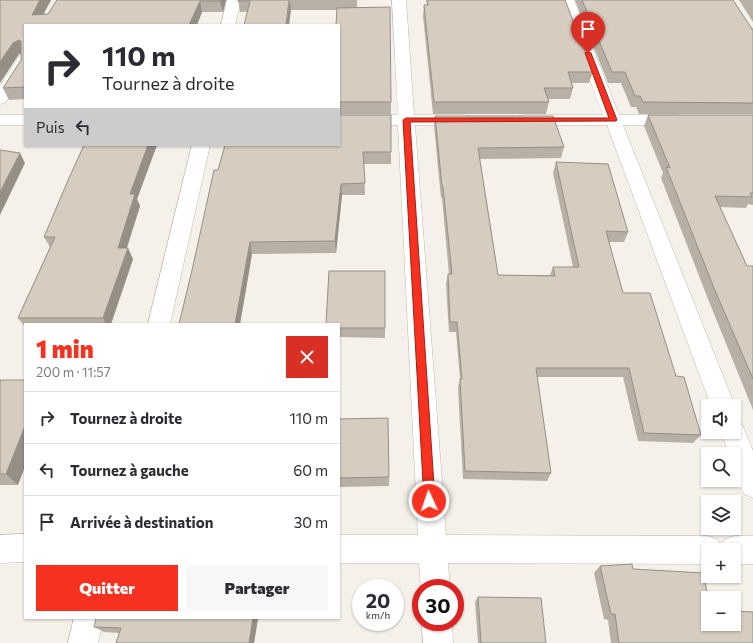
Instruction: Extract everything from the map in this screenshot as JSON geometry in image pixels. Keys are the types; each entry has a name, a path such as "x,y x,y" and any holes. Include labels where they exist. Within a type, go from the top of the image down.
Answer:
{"street":[{"path":"228,24 234,0"},
{"path":"399,0 434,579"},
{"path":"567,0 720,399"},
{"path":"0,99 24,60"},
{"path":"0,120 24,120"},
{"path":"340,120 478,120"},
{"path":"510,120 691,120"},
{"path":"159,323 201,146"},
{"path":"736,439 753,485"},
{"path":"0,549 24,548"},
{"path":"340,549 701,550"},
{"path":"741,550 753,550"},
{"path":"83,643 89,619"},
{"path":"437,631 438,643"}],"building":[{"path":"0,0 40,0 32,15 48,14 57,0 221,0 200,1 189,24 24,24 24,87 3,88 21,60 21,41 19,40 13,43 0,62"},
{"path":"289,0 286,24 244,24 250,1 238,1"},
{"path":"428,0 565,0 593,72 568,72 573,88 544,88 549,102 434,102 424,5 428,5"},
{"path":"582,0 733,0 753,29 753,103 643,102 640,96 635,96 625,72 612,72"},
{"path":"390,7 391,102 340,102 340,24 336,24 337,8"},
{"path":"340,115 391,115 391,152 363,152 365,183 341,184 335,241 250,242 235,323 179,323 214,170 218,170 225,146 340,146"},
{"path":"648,115 753,115 753,193 750,193 752,197 715,196 747,266 753,266 753,379 714,288 666,167 670,168"},
{"path":"435,116 553,116 564,147 478,148 498,275 555,276 553,267 579,267 556,162 608,164 628,232 606,231 623,293 650,293 676,376 684,377 701,435 644,433 629,368 536,368 551,473 465,471 460,379 462,379 457,322 450,322 448,274 452,274"},
{"path":"84,146 148,146 130,194 135,194 118,248 128,248 103,318 18,318 55,237 44,237"},
{"path":"0,150 20,153 0,192"},
{"path":"329,271 385,271 385,328 340,328 340,323 326,323"},
{"path":"0,380 24,380 24,429 6,474 0,474"},
{"path":"388,418 389,477 340,478 340,419"},
{"path":"632,564 633,569 701,573 701,583 705,583 706,591 701,591 701,631 741,631 741,611 753,612 753,643 619,643 615,614 611,614 600,566"},
{"path":"478,597 541,598 546,643 481,643"},
{"path":"96,619 253,619 249,643 116,643 121,628 94,627"}],"route":[{"path":"429,501 406,120 613,120 588,53"}]}
